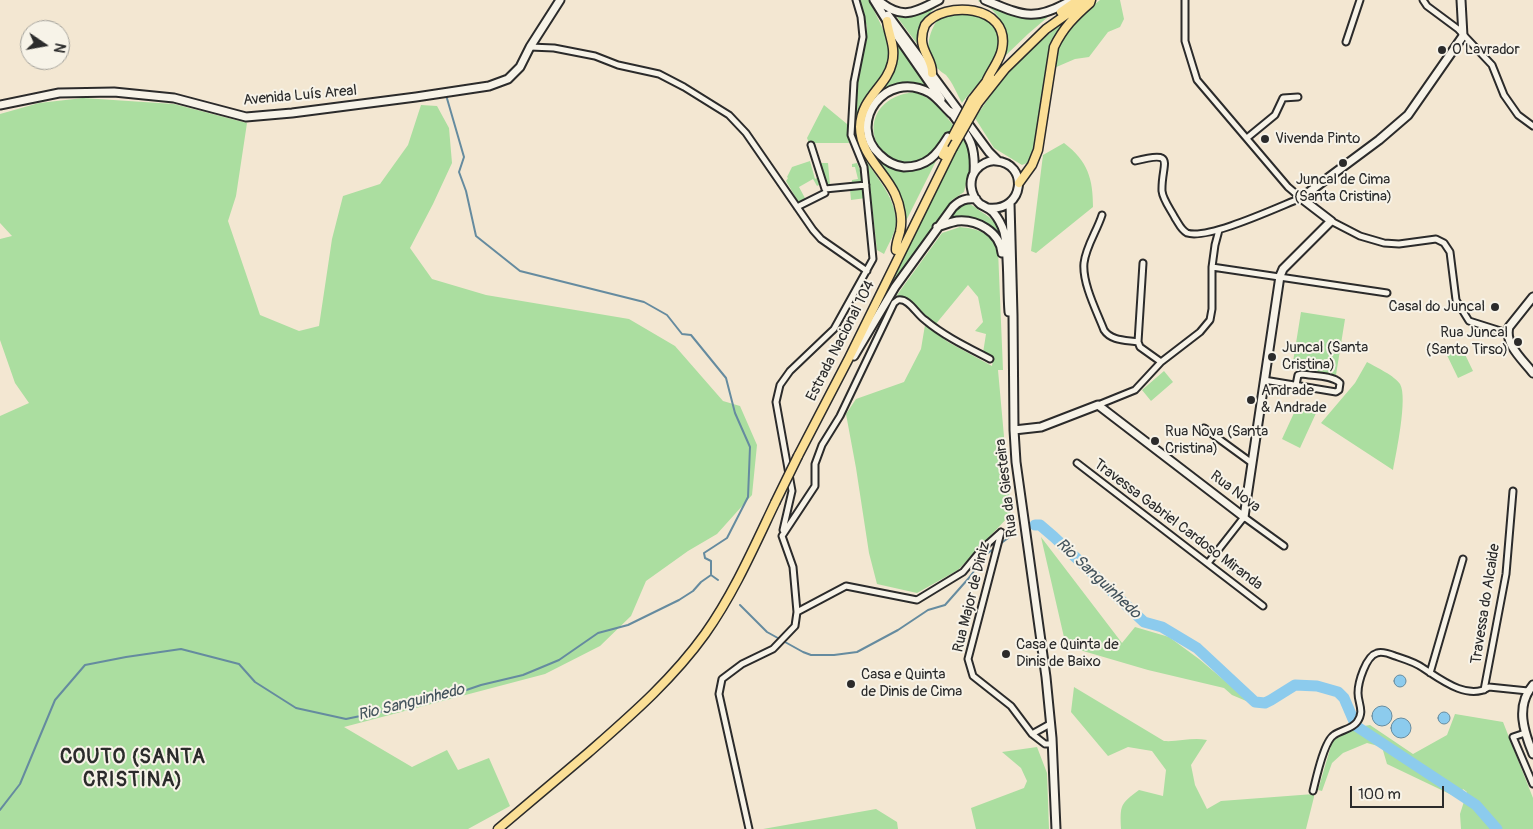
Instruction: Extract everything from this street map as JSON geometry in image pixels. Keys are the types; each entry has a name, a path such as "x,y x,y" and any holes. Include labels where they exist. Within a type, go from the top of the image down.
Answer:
{"main road":[{"name":"Avenida Luís Areal","path":"0,105 59,92 114,92 174,98 246,117 292,113 489,86 508,79 520,67 530,47 560,0"},
{"path":"874,0 967,133 975,155 971,186 976,199"},
{"path":"879,0 896,12 906,14 916,12 939,0"},
{"path":"879,0 989,152 998,161 1010,166 1019,183"},
{"path":"985,0 1013,11 1034,15 1046,13 1072,0"},
{"name":"Estrada Nacional 104","path":"818,416 849,358 987,80 1042,26 1078,0"},
{"path":"1014,382 1010,203 1018,191 1019,183 1036,158 1054,47 1070,20 1090,3 1089,0"},
{"name":"Estrada Nacional 104","path":"818,416 843,360 952,136 975,102 1005,69 1046,29 1089,0"},
{"path":"1244,517 1280,276 1283,269 1330,221 1300,198 1380,139 1408,115 1463,36 1462,0"},
{"path":"932,73 923,50 922,39 925,25 933,14 943,7 952,3 966,2 979,5 990,13 997,21 1003,35 999,59 987,80"},
{"path":"887,21 894,52 892,64 869,98 862,116 860,128 866,151 895,194 901,216 896,250"},
{"path":"952,114 933,95 914,87 903,87 888,91 873,106 869,117 868,133 873,148 885,160 899,166 914,167 930,160 940,150 948,137 952,136"},
{"path":"974,172 984,163 998,161"},
{"path":"849,358 853,356 895,287 937,228 960,200 976,199 994,214 1003,231 1014,382"},
{"path":"988,208 996,208 1010,203"},
{"path":"937,228 956,221 976,222 995,235 1001,246 1004,292 1008,303"},
{"path":"1533,296 1509,327 1507,333 1511,344 1533,373"},
{"name":"Rua da Giesteira","path":"1014,382 1016,462 1046,677 1052,744 1056,829"},
{"path":"1014,430 1041,427 1098,404"},
{"name":"Rua Nova","path":"1098,404 1244,517"},
{"path":"498,829 633,714 687,657 721,609 743,569 818,416"},
{"path":"1530,688 1523,708 1523,726 1533,754"}],"street":[{"path":"749,829 718,694 722,679 742,664 773,649 795,626 797,612 793,567 782,536 792,492 776,402 780,385 790,371 834,329 867,271 874,252 864,167 851,135 854,82 863,37 862,17 856,0"},
{"path":"1135,161 1155,156 1159,156 1163,160 1165,166 1162,191 1164,198 1182,230 1188,233 1194,234 1219,230 1300,198 1288,187 1197,80 1185,41 1185,0"},
{"path":"1346,42 1360,0"},
{"path":"1423,0 1427,6 1458,29 1492,66 1504,95 1518,115 1533,126"},
{"path":"530,47 554,48 594,56 618,65 659,74 684,87 730,116 746,133 821,239 867,271"},
{"path":"1247,138 1275,115 1282,98 1298,97"},
{"path":"811,145 826,199"},
{"path":"798,207 825,191 866,185"},
{"path":"1102,215 1087,250 1084,264 1086,282 1108,336 1138,342"},
{"path":"1330,221 1360,236 1384,243 1399,244 1436,239 1444,242 1450,252 1456,300 1469,321 1507,333"},
{"path":"1098,404 1135,390 1162,362 1200,332 1210,320 1212,309 1212,267 1219,230"},
{"path":"1144,263 1138,342 1140,347 1162,362"},
{"path":"1212,267 1387,293"},
{"path":"782,536 814,486 815,464 822,445 840,416 894,303 898,300 907,302 924,320 956,342 990,359"},
{"path":"1264,380 1336,392 1339,390 1340,383 1338,380 1302,374 1298,376 1296,385"},
{"path":"1204,428 1252,463"},
{"name":"Travessa Gabriel Cardoso Miranda","path":"1077,463 1263,606"},
{"name":"Travessa do Alcaide","path":"1484,690 1506,574 1513,491"},
{"path":"1208,563 1244,517"},
{"name":"Rua Nova","path":"1244,517 1284,546"},
{"name":"Rua Major de Diniz","path":"797,612 846,586 917,600 963,572 982,549 1001,532 968,659 973,676 1012,706 1032,734 1045,744 1052,744"},
{"path":"1430,673 1463,559"},
{"path":"1313,792 1327,745 1333,736 1357,722 1362,712 1358,692 1365,664 1373,654 1379,652 1390,654 1422,667 1440,679 1459,688 1474,693 1489,687 1530,688"},
{"path":"1032,734 1050,724"},
{"path":"1525,733 1514,737 1533,784"}],"green space":[{"path":"860,0 869,0 885,33 889,47 887,63 883,73 865,100 856,121 859,145 890,198 894,210 896,226 884,254 877,250 865,160 854,136 857,78 867,39 867,26"},
{"path":"979,0 1014,15 1029,18 1049,16 1003,58 1006,41 1005,32 999,18"},
{"path":"1100,0 1120,0 1124,19 1120,27 1108,32 1089,57 1075,59 1054,68 1060,44 1067,31 1077,19"},
{"path":"944,2 927,16 923,28 921,49 894,13"},
{"path":"975,10 994,24 999,34 1000,44 992,66 962,103 946,75 932,61 929,40 937,20 942,14"},
{"path":"1067,19 1056,37 1036,148 1027,163 1022,165 994,148 975,118 1002,79 1033,47"},
{"path":"896,40 927,86 898,85 886,90 873,100 895,64"},
{"path":"914,92 926,97 939,107 963,138 970,152 971,162 964,192 952,200 879,311 877,310 953,157 937,149 917,161 900,163 886,156 877,143 874,128 878,112 891,99"},
{"path":"83,98 174,104 247,123 236,196 228,221 260,315 299,331 319,326 332,239 343,196 380,184 408,145 421,105 437,106 449,128 452,163 410,248 432,279 486,295 629,319 675,346 723,401 740,406 757,445 752,495 717,534 688,551 646,581 631,616 600,646 545,674 344,727 412,767 447,750 458,770 489,758 510,806 468,829 0,829 0,416 29,403 15,383 0,340 0,239 12,236 0,223 0,114 39,103"},
{"path":"824,105 847,124 849,143 809,143 807,138"},
{"path":"1064,143 1084,164 1092,188 1093,207 1036,253 1031,251 1043,155"},
{"path":"869,148 883,163 896,170 910,171 936,161 906,221 900,200"},
{"path":"810,161 815,179 818,177 821,184 817,186 813,179 799,187 806,200 799,203 786,181 787,177 792,167"},
{"path":"819,163 828,163 830,186 826,184"},
{"path":"857,163 864,180 862,183 852,184 852,180 858,179 855,167 852,167 852,164"},
{"path":"865,188 866,198 851,200 850,189"},
{"path":"965,203 970,204 990,218 997,226 1001,235 989,225 971,218 950,218 956,209"},
{"path":"960,227 973,229 987,235 998,250 1003,370 998,370 1011,514 958,570 917,593 877,584 869,553 846,414 856,399 904,382 921,349 925,325 948,342 992,366 993,359 983,353 986,334 975,331 983,322 978,297 968,285 935,325 897,295 942,233"},
{"path":"1301,312 1345,319 1336,375 1292,368"},
{"path":"1459,342 1473,371 1458,378 1444,349"},
{"path":"1367,362 1394,378 1400,384 1402,391 1401,426 1393,470 1321,423 1355,383"},
{"path":"1164,371 1173,382 1151,401 1142,390"},
{"path":"1299,402 1317,411 1300,448 1282,439"},
{"path":"1041,537 1122,643 1135,627 1169,637 1199,659 1251,703 1232,695 1224,688 1148,670 1066,646"},
{"path":"1074,687 1164,741 1207,740 1191,765 1195,785 1207,809 1221,801 1314,794 1306,829 1121,829 1122,806 1139,790 1163,796 1166,770 1152,751 1128,747 1108,756 1071,712"},
{"path":"1455,714 1503,722 1533,798 1533,829 1461,829 1460,814 1467,792 1463,789 1459,796 1454,796 1387,764 1382,747 1367,743 1343,753 1332,763 1322,791 1318,790 1333,739 1353,728 1370,725 1413,754 1447,735"},
{"path":"1037,747 1047,773 1049,829 976,829 971,808 1024,788 1027,781 1021,768 1002,752"},
{"path":"876,809 897,822 898,829 763,829"}],"water":[{"path":"1398,675 1402,675 1406,681 1402,687 1398,687 1394,683 1394,679"},
{"path":"1382,706 1389,709 1392,716 1389,723 1382,726 1375,723 1372,716 1375,709"},
{"path":"1442,712 1446,712 1450,718 1446,724 1442,724 1438,720 1438,716"},
{"path":"1401,718 1408,721 1411,728 1408,735 1401,738 1394,735 1391,728 1394,721"}],"waterway":[{"path":"446,95 464,157 459,172 466,191 476,236 520,271 644,302 667,315 682,334 691,335 726,378 735,413 750,447 748,497 727,538 704,553 705,558 711,561 711,574"},
{"name":"Rio Sanguinhedo","path":"1035,525 1040,525 1054,537 1144,622 1162,627 1197,648 1255,702 1265,703 1295,685 1317,686 1338,692 1344,698 1356,726 1476,805 1497,829"},
{"name":"Rio Sanguinhedo","path":"1000,544 1015,533"},
{"name":"Rio Sanguinhedo","path":"740,605 767,632 803,652 811,655 857,652 898,630 928,610 945,605 988,553 995,548"},
{"name":"Rio Sanguinhedo","path":"0,810 20,784 55,700 85,665 181,649 239,664 255,682 296,708 346,719 437,700 481,685 523,675 559,660 598,633 628,625 679,600 693,591 711,575 718,580"}],"place":[{"name":"O Lavrador","path":"1442,50"},
{"name":"Vivenda Pinto","path":"1265,139"},
{"name":"Juncal de Cima (Santa Cristina)","path":"1343,163"},
{"name":"Casal do Juncal","path":"1495,307"},
{"name":"Rua Juncal (Santo Tirso)","path":"1518,342"},
{"name":"Juncal (Santa Cristina)","path":"1272,357"},
{"name":"Andrade & Andrade","path":"1251,400"},
{"name":"Rua Nova (Santa Cristina)","path":"1155,441"},
{"name":"Casa e Quinta de Dinis de Baixo","path":"1006,654"},
{"name":"Casa e Quinta de Dinis de Cima","path":"851,684"}],"district":[{"name":"COUTO (SANTA CRISTINA)","path":"133,770"}]}
